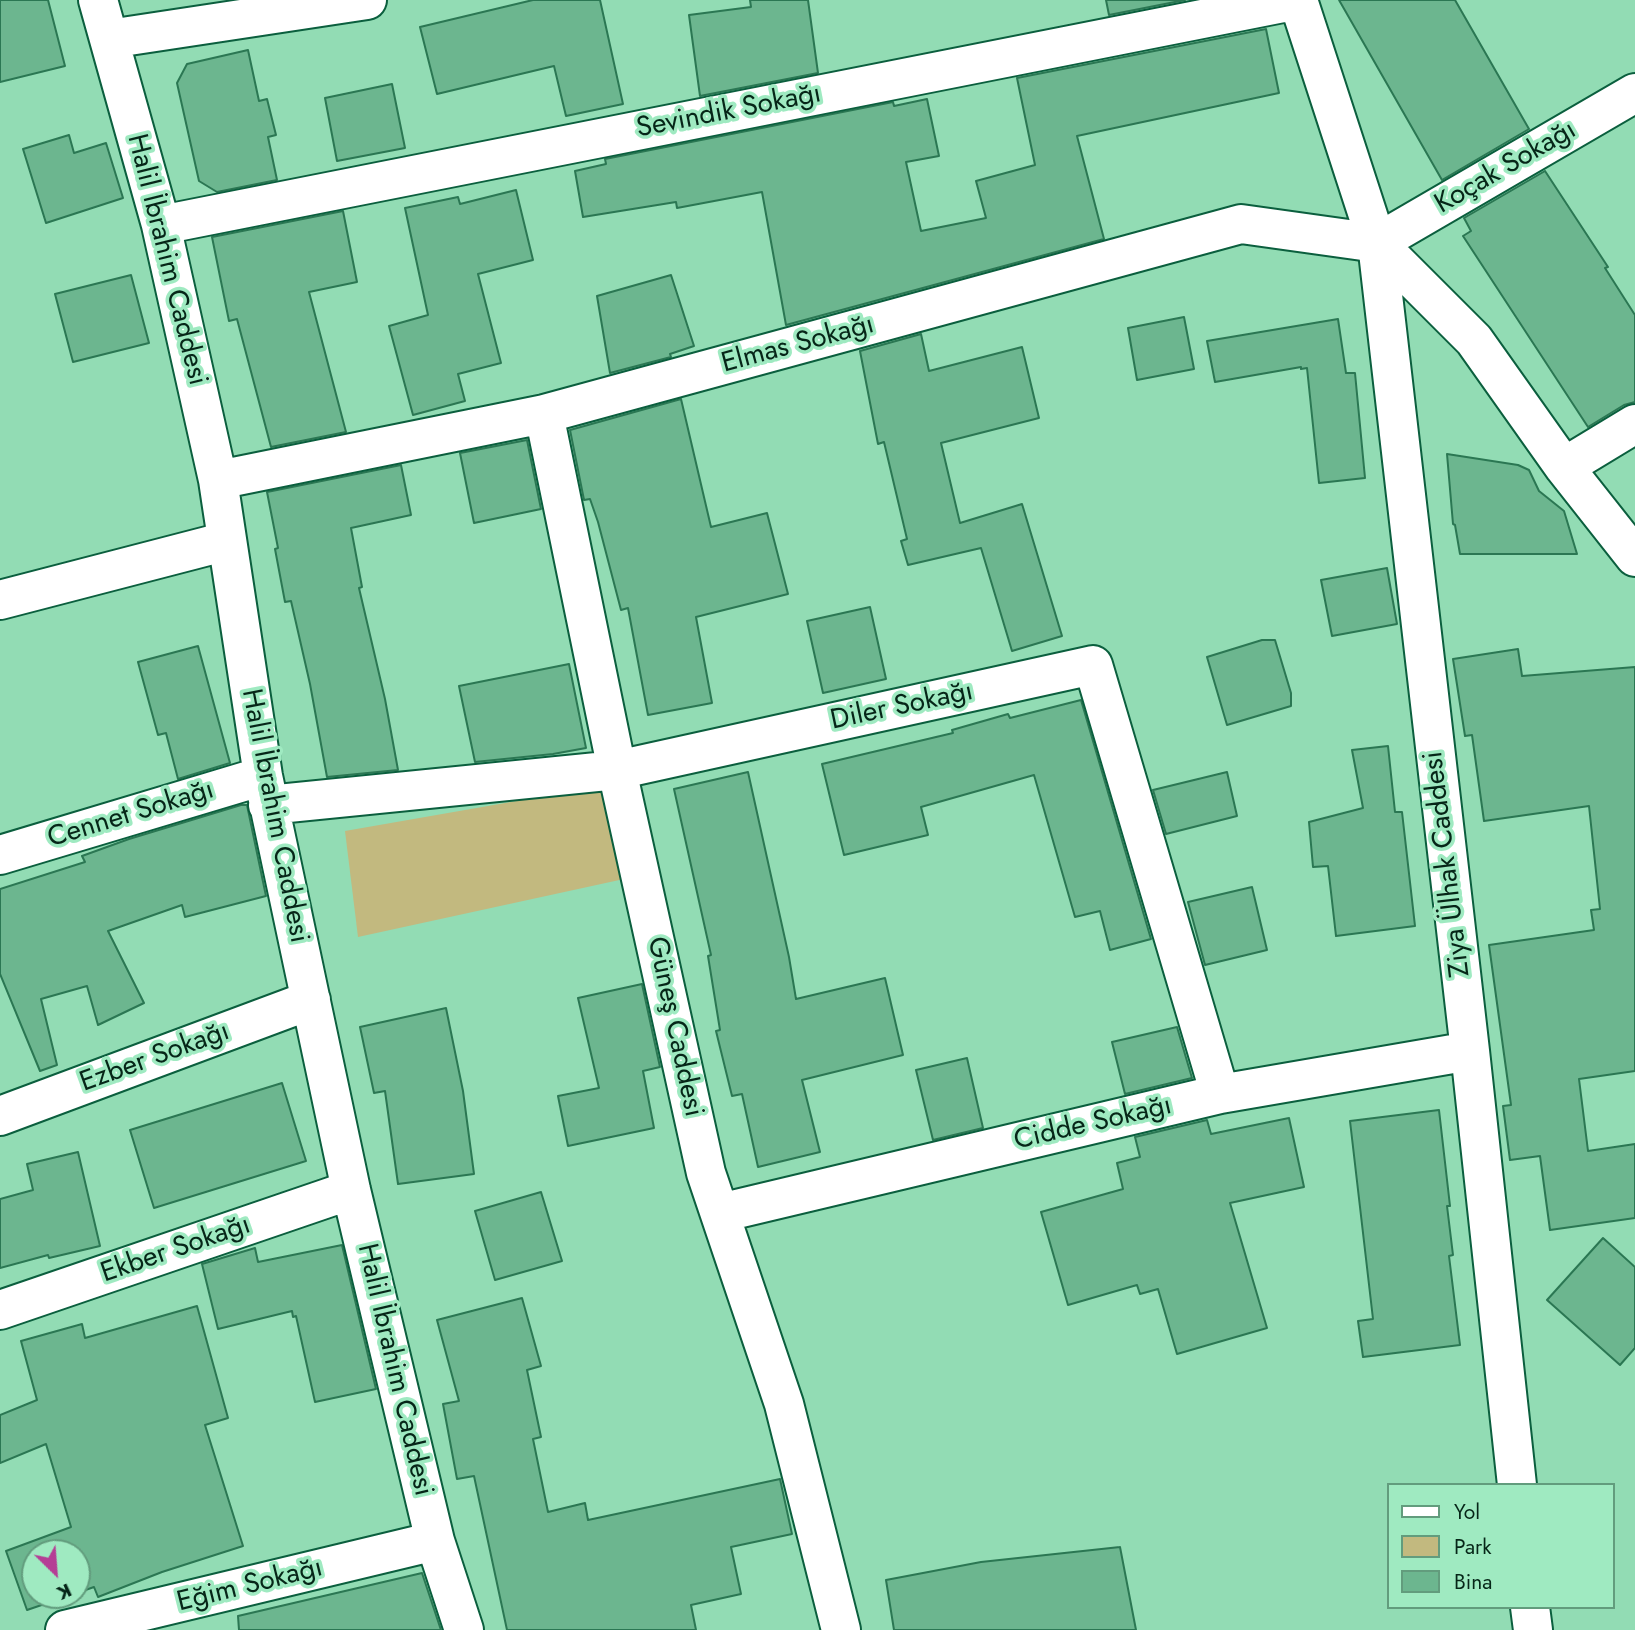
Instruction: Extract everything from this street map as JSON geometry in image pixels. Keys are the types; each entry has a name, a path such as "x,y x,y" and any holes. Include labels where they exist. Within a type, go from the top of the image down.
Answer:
{"street":[{"name":"Halil İbrahim Caddesi","path":"98,0 161,225 218,480 265,791 351,1190 435,1541 464,1630"},
{"path":"109,40 367,0"},
{"name":"Sevindik Sokağı","path":"161,225 1298,0"},
{"name":"Ziya Ülhak Caddesi","path":"1298,0 1377,243 1517,1483"},
{"name":"Koçak Sokağı","path":"1377,243 1635,93"},
{"name":"Elmas Sokağı","path":"218,480 544,414 1241,224 1377,243"},
{"path":"1377,243 1474,340 1564,467 1635,557"},
{"name":"Güneş Caddesi","path":"544,414 617,770 706,1173 784,1404 841,1630"},
{"path":"1564,467 1635,424"},
{"path":"0,600 228,541"},
{"name":"Diler Sokağı","path":"265,791 617,770 1093,665 1220,1094"},
{"name":"Cennet Sokağı","path":"0,855 265,791"},
{"name":"Ezber Sokağı","path":"0,1116 311,1000"},
{"name":"Cidde Sokağı","path":"720,1213 1220,1094 1470,1051"},
{"name":"Ekber Sokağı","path":"0,1310 351,1190"},
{"name":"Eğim Sokağı","path":"65,1630 435,1541"}],"green space":[{"path":"608,785 624,879 358,937 345,831"}],"building":[{"path":"0,0 48,0 65,66 0,82"},
{"path":"533,0 600,0 623,104 566,116 554,66 437,94 420,27"},
{"path":"750,0 808,0 818,73 700,96 689,15 751,7"},
{"path":"1106,0 1185,0 1109,15"},
{"path":"1339,0 1455,0 1529,129 1442,180"},
{"path":"1266,29 1279,93 1077,136 1104,239 786,325 762,192 677,208 676,202 583,217 575,171 606,164 605,159 893,102 894,106 927,99 939,156 906,162 921,231 986,218 976,181 1035,165 1017,78"},
{"path":"248,50 259,101 267,99 276,135 268,137 277,180 217,192 199,181 177,83 187,64"},
{"path":"392,84 405,148 337,161 325,98"},
{"path":"69,135 74,153 106,143 123,198 46,223 23,149"},
{"path":"1545,171 1608,267 1605,268 1635,315 1635,402 1624,405 1588,427 1463,236 1471,231 1464,218"},
{"path":"516,190 533,260 478,274 501,363 458,374 465,401 413,415 389,326 428,315 405,208 458,197 460,204"},
{"path":"343,211 357,282 309,292 346,432 271,447 237,319 229,321 212,237"},
{"path":"131,275 149,343 73,362 55,294"},
{"path":"671,275 694,346 670,354 671,357 610,373 597,296"},
{"path":"1184,317 1194,369 1137,380 1128,328"},
{"path":"1338,319 1346,373 1355,373 1365,478 1319,483 1307,368 1215,382 1207,341"},
{"path":"921,334 929,371 1022,347 1039,418 941,443 960,523 1022,504 1062,636 1012,651 981,548 908,565 901,541 907,539 884,442 878,444 860,351"},
{"path":"681,399 711,527 767,513 788,594 696,617 712,703 648,715 628,608 621,610 598,522 590,499 584,500 570,430"},
{"path":"527,440 541,509 474,523 460,453"},
{"path":"1447,454 1518,465 1529,470 1539,491 1564,511 1577,554 1460,554 1453,524"},
{"path":"401,465 411,515 351,528 362,587 359,588 385,699 398,770 327,777 291,601 285,602 267,492"},
{"path":"1387,568 1397,624 1332,636 1321,580"},
{"path":"870,607 886,679 823,693 807,621"},
{"path":"1262,640 1275,640 1291,693 1291,706 1227,725 1207,657"},
{"path":"198,646 230,763 178,779 166,733 158,735 138,662"},
{"path":"1518,649 1522,676 1635,667 1635,1071 1579,1079 1588,1151 1635,1144 1635,1218 1550,1230 1540,1156 1510,1160 1503,1106 1511,1105 1489,945 1594,930 1591,910 1600,909 1589,806 1484,821 1472,735 1465,736 1453,659"},
{"path":"569,664 586,748 475,762 459,686"},
{"path":"1081,700 1151,939 1110,950 1100,911 1075,917 1034,775 921,807 928,835 844,855 822,764 953,733 952,730 1008,714 1010,718"},
{"path":"1388,746 1395,812 1402,812 1415,926 1336,936 1328,866 1313,867 1309,822 1363,808 1352,750"},
{"path":"748,772 796,999 885,978 903,1055 802,1080 820,1152 758,1167 742,1094 732,1096 716,1031 720,1030 708,956 711,955 674,789"},
{"path":"1227,772 1237,816 1166,834 1153,790"},
{"path":"247,805 266,896 185,917 182,905 108,931 144,1003 98,1025 87,986 41,999 57,1065 40,1071 0,974 0,889 85,862 82,856 129,839"},
{"path":"1252,887 1267,950 1205,965 1188,902"},
{"path":"642,984 660,1067 643,1071 654,1128 568,1146 558,1096 599,1088 578,998"},
{"path":"446,1008 463,1091 474,1174 398,1184 385,1091 374,1093 360,1027"},
{"path":"1177,1027 1192,1078 1125,1094 1112,1042"},
{"path":"967,1058 983,1128 933,1140 916,1070"},
{"path":"282,1083 306,1161 154,1208 130,1130"},
{"path":"1439,1110 1450,1206 1447,1206 1453,1255 1449,1256 1460,1345 1363,1357 1358,1321 1373,1319 1350,1121"},
{"path":"1289,1118 1304,1187 1230,1203 1267,1328 1177,1354 1158,1289 1140,1294 1137,1285 1068,1305 1041,1212 1123,1189 1117,1163 1140,1157 1135,1137 1207,1120 1211,1134"},
{"path":"78,1152 100,1246 49,1258 48,1255 0,1268 0,1199 33,1190 27,1164"},
{"path":"541,1192 562,1261 495,1280 475,1211"},
{"path":"1603,1238 1635,1267 1635,1348 1620,1365 1547,1300"},
{"path":"342,1245 376,1389 315,1402 296,1316 293,1317 292,1311 218,1329 202,1264 255,1248 258,1262"},
{"path":"522,1298 541,1366 527,1370 541,1437 533,1439 548,1512 585,1503 588,1520 780,1479 792,1534 731,1547 741,1594 691,1605 696,1630 507,1630 474,1476 457,1479 443,1404 459,1401 437,1320"},
{"path":"197,1306 228,1418 205,1425 243,1546 162,1572 98,1597 94,1587 91,1588 91,1539 38,1539 71,1527 46,1444 0,1463 0,1415 37,1400 21,1341 82,1324 85,1338"},
{"path":"21,1545 21,1593 6,1551"},
{"path":"1120,1547 1136,1630 894,1630 886,1580 981,1562"},
{"path":"422,1573 441,1630 239,1630 238,1616"}]}
